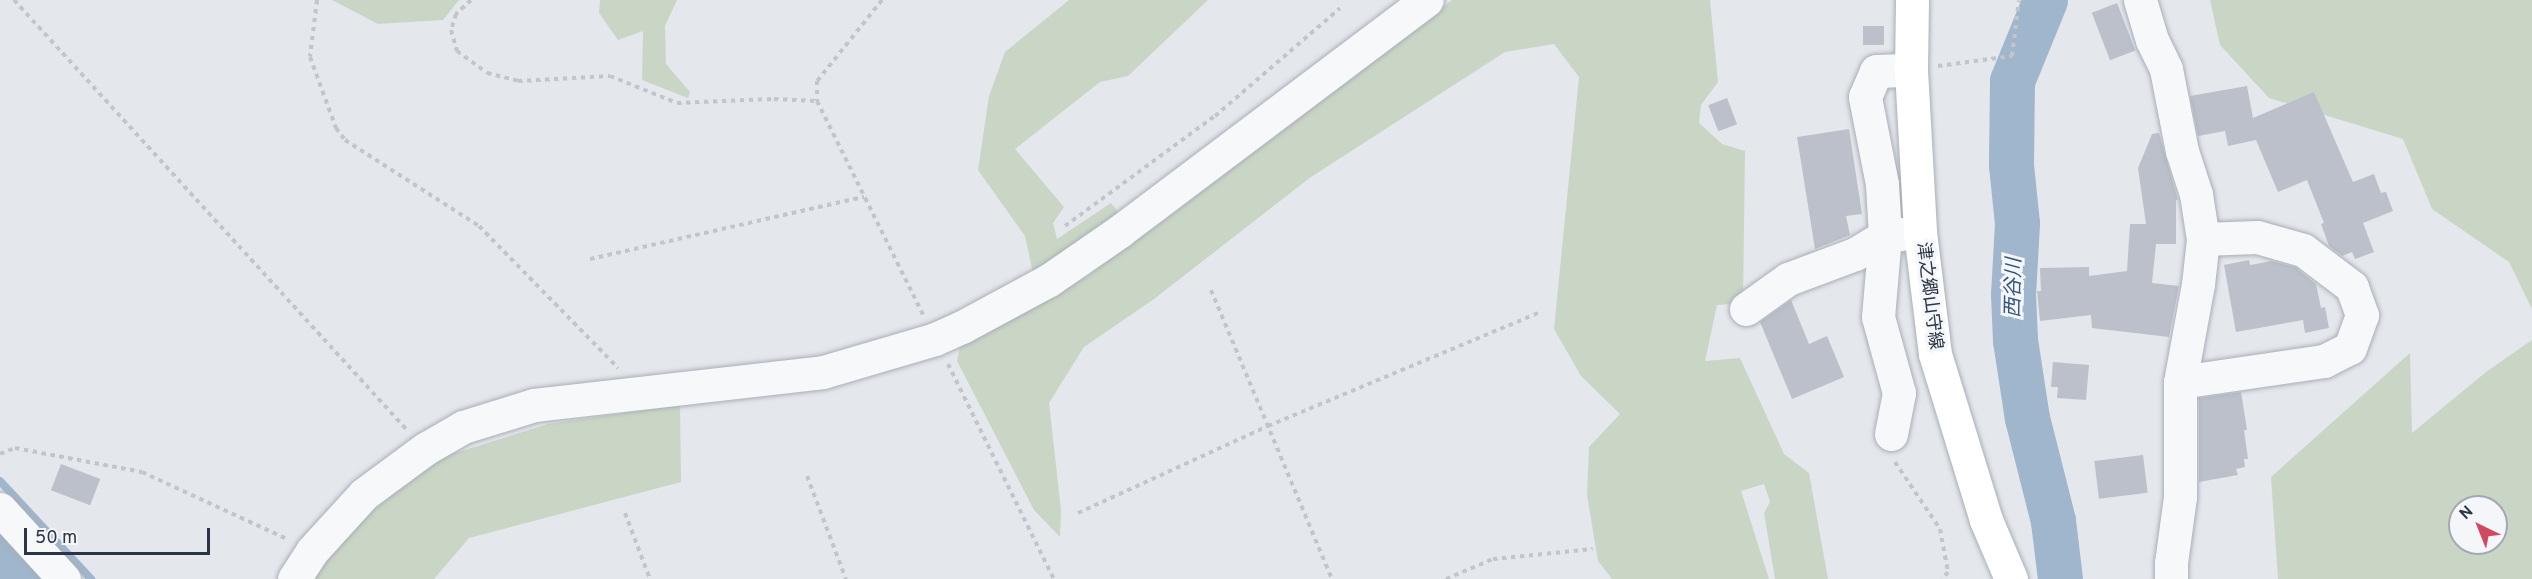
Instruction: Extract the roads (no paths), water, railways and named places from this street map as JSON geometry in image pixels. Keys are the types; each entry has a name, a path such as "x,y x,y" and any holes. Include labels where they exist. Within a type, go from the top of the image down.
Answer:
{"main road":[{"name":"津之郷山守線","path":"1912,0 1911,70 1920,232 1935,354 1986,520 2011,579"}],"street":[{"path":"294,579 312,551 364,494 425,449 463,427 534,405 823,372 935,339 972,322 1067,268 1120,231 1427,0"},
{"path":"2140,0 2152,40 2166,69 2182,151 2196,194 2203,239 2198,284 2180,382 2180,497 2171,579"},
{"path":"1891,434 1899,393 1878,317 1885,236 1882,183 1865,97 1876,71 1911,70"},
{"path":"1746,309 1788,279 1855,254 1885,236 1920,232"},
{"path":"2180,382 2324,361 2350,348 2362,315 2352,287 2302,250 2257,237 2203,239"},
{"path":"0,510 64,579"}],"water":[{"path":"0,532 42,579 0,579"}],"waterway":[{"name":"西谷川","path":"2045,0 2012,81 2011,165 2017,223 2013,294 2015,340 2027,418 2053,521 2060,579"},
{"path":"0,481 91,579"}]}
